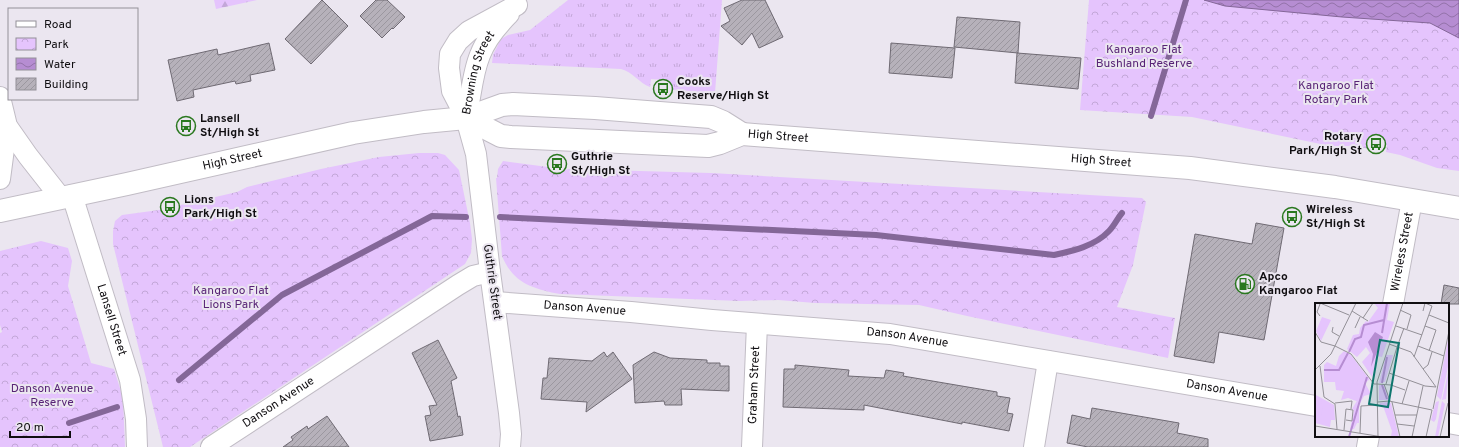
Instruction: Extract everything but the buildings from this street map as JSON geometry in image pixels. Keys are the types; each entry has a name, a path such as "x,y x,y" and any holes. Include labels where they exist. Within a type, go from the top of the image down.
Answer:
{"highway":[{"name":"High Street","path":"0,211 353,133 424,122 466,118 502,105 513,104 595,108 711,117 723,122 742,134 1190,168 1259,176 1459,208"},
{"name":"High Street","path":"466,118 501,136 511,137 708,146 720,144 742,134"}],"street":[{"name":"Browning Street","path":"466,118 476,66 480,54 498,25 520,2"},
{"name":"Browning Street","path":"466,118 452,91 449,68 450,54 458,41 469,31 520,2"},
{"name":"Lansell Street","path":"0,97 8,126 28,156 66,196 130,380 136,419 137,447"},
{"name":"Guthrie Street","path":"466,118 476,154 509,413 511,434 510,447"},
{"name":"Lansell Street","path":"0,179 8,126"},
{"name":"Wireless Street","path":"1393,303 1412,200"},
{"name":"Danson Avenue","path":"211,447 463,282 473,276 490,272"},
{"name":"Danson Avenue","path":"495,302 624,311 757,324 890,334 1315,406"},
{"name":"Graham Street","path":"752,447 757,324"},
{"path":"1034,447 1048,361"},
{"path":"1449,423 1459,425"},
{"path":"1367,447 1369,437"}],"green space":[{"path":"214,0 257,0 216,9"},
{"path":"568,0 722,0 715,93 665,89 665,80 651,79 650,87 625,70 621,69 492,63 493,55 501,39 508,35 530,30"},
{"path":"1089,0 1459,0 1459,171 1437,168 1400,155 1386,152 1387,145 1370,142 1369,149 1356,146 1330,146 1192,117 1080,110"},
{"name":"Kangaroo Flat Lions Park","path":"419,153 438,153 445,155 459,170 472,239 471,253 465,264 190,447 163,447 113,244 115,221 122,215 159,210 237,192 247,187 321,169 379,157"},
{"path":"503,161 548,167 558,171 568,169 711,173 1142,198 1146,202 1133,265 1117,307 1175,318 1168,358 919,305 815,303 778,300 740,301 560,294 541,290 518,279 512,273 502,256 496,178 498,169"},
{"name":"Danson Avenue Reserve","path":"41,241 68,248 72,261 68,286 91,363 114,369 123,398 125,447 0,447 0,333 2,332 0,325 0,251"}],"water":[{"path":"1204,0 1459,0 1459,38 1430,23 1342,17 1225,6"}],"waterway":[{"path":"1151,116 1186,0"},
{"path":"500,217 876,235 1054,255 1076,250 1097,241 1111,229 1122,213"},
{"path":"179,380 282,295 432,216 466,217"},
{"path":"69,423 117,407"}],"place":[{"name":"Cooks Reserve/High St","path":"663,89"},
{"name":"Lansell St/High St","path":"186,126"},
{"name":"Rotary Park/High St","path":"1376,144"},
{"name":"Guthrie St/High St","path":"557,164"},
{"name":"Lions Park/High St","path":"170,207"},
{"name":"Wireless St/High St","path":"1292,217"},
{"name":"Apco Kangaroo Flat","path":"1245,284"}],"park label":[{"name":"Kangaroo Flat Bushland Reserve","path":"1144,57"},
{"name":"Kangaroo Flat Rotary Park","path":"1336,93"}]}
